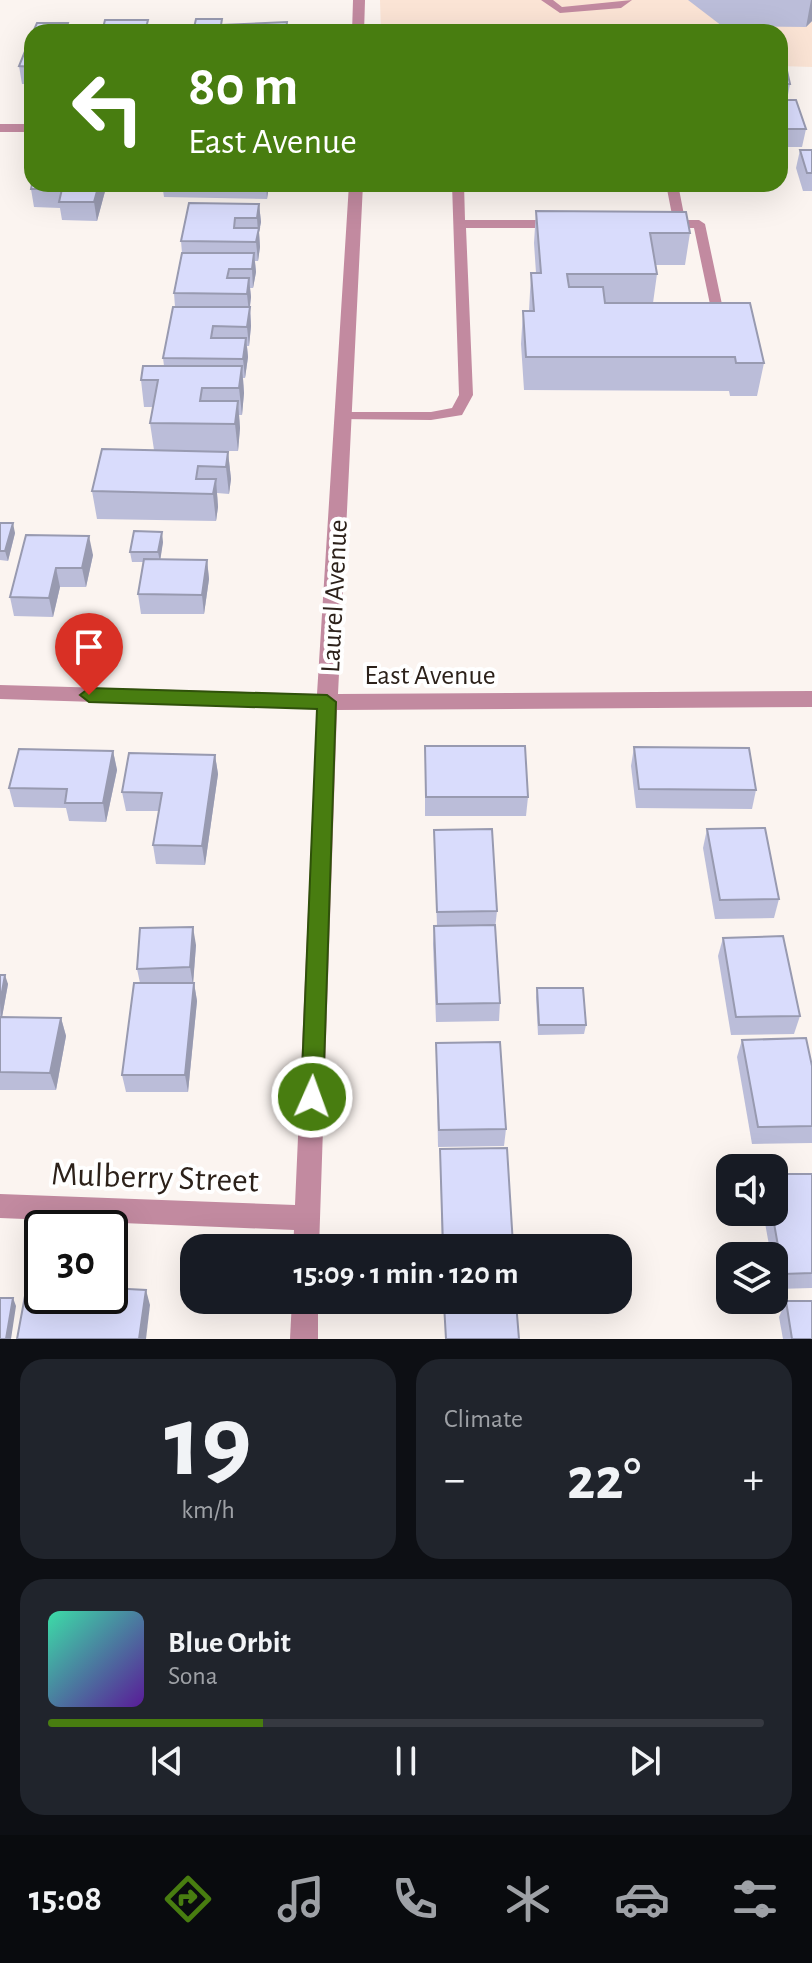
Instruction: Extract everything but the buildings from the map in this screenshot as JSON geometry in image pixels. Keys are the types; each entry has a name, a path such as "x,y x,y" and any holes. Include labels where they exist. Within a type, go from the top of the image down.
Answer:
{"street":[{"path":"358,24 359,0"},
{"path":"0,128 24,128"},
{"name":"Laurel Avenue","path":"306,1234 327,702 356,192"},
{"name":"East Avenue","path":"0,692 327,702 812,699"},
{"name":"Mulberry Street","path":"0,1206 307,1218"},
{"path":"304,1339 305,1314"}],"lane":[{"path":"546,0 560,10 621,5 627,0"},
{"path":"343,416 431,416 457,412 466,395 458,192"},
{"path":"674,192 680,224"},
{"path":"459,224 568,224"},
{"path":"653,224 699,224 717,309"}],"shaded area":[{"path":"380,0 812,0 812,67 788,66 788,24 381,24"}],"route":[{"path":"89,695 327,702 312,1097"}]}
